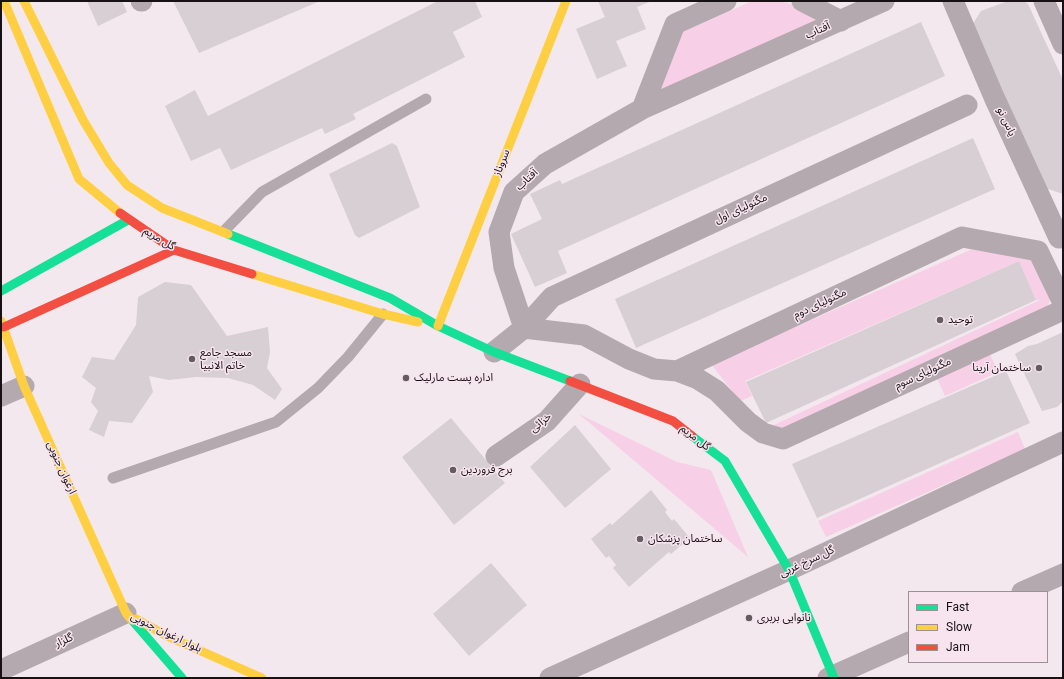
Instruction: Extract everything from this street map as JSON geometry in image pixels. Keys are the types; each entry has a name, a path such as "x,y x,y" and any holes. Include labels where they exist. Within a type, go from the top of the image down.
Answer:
{"street":[{"name":"گل مریم","path":"4,1 79,179 128,220 174,250 383,314 438,326"},
{"name":"گل مریم","path":"24,1 83,120 108,163 127,185 162,208 224,231 390,298 438,326 494,352 673,421 725,461 789,570 832,677"},
{"name":"سروناز","path":"438,326 566,1"},
{"path":"642,109 675,24 726,1"},
{"name":"آفتاب","path":"802,1 841,21"},
{"name":"آفتاب","path":"524,328 504,268 499,232 514,192 545,164 642,109 884,1"},
{"name":"یاس نو","path":"953,1 994,97 1059,238 1063,237"},
{"path":"1044,1 1063,44"},
{"name":"مگنولیای اول","path":"494,352 524,328 552,297 967,105"},
{"path":"1,291 128,220"},
{"name":"مگنولیای دوم","path":"677,371 962,237 1038,251 1063,303"},
{"path":"2,324 174,250"},
{"name":"مگنولیای سوم","path":"677,371 698,379 717,391 748,422 763,433 783,439 1063,310"},
{"name":"ارغوان جنوبی","path":"2,324 24,386 126,613"},
{"path":"524,328 584,335 629,359 654,368 677,371"},
{"name":"خزائی","path":"496,456 547,421 580,384"},
{"path":"1,396 24,386"},
{"name":"گل سرخ غربی","path":"550,678 789,570 1063,442"},
{"path":"1024,591 1063,574"},
{"name":"گلزار","path":"1,670 126,613"},
{"name":"بلوار ارغوان جنوبی","path":"126,613 182,678"},
{"name":"بلوار ارغوان جنوبی","path":"126,613 167,636 262,678"},
{"path":"832,677 908,642"}],"lane":[{"path":"224,231 262,192 426,99"},
{"path":"113,478 276,422 318,388 348,357 383,314"}],"shaded area":[{"path":"752,1 789,3 805,9 817,22 661,90 658,81 683,32"},
{"path":"970,250 993,250 1032,259 1050,299 1048,306 784,429 774,425 1040,300 1036,300 1019,261 745,381 752,396 740,401 711,364"},
{"path":"986,345 998,372 945,396 933,369"},
{"path":"579,414 677,462 711,470 748,557"},
{"path":"1018,432 1025,449 826,537 818,521"}],"building":[{"path":"87,1 122,1 127,12 98,26"},
{"path":"173,1 320,1 199,53"},
{"path":"438,1 475,1 482,17 453,32 465,57 353,114 356,119 325,134 322,128 231,170 220,148 191,161 165,106 195,90 208,116"},
{"path":"598,1 652,1 637,7 646,29 616,41 627,66 597,79 576,29 605,17"},
{"path":"1008,1 1024,1 1028,4 1063,80 1063,194 1042,187 972,34 974,22 981,11"},
{"path":"921,22 945,76 558,251 567,273 535,287 511,234 542,219 530,194 560,180 562,184"},
{"path":"973,138 995,189 636,348 615,299"},
{"path":"392,143 397,146 420,207 359,238 355,235 329,174"},
{"name":"توحید","path":"1019,261 1036,300 766,423 746,382"},
{"name":"مسجد جامع خاتم الانبیا","path":"165,282 191,285 227,336 268,327 270,352 267,368 282,389 275,400 253,385 228,378 196,377 169,380 149,376 153,392 132,423 109,421 104,437 89,430 98,411 91,402 96,388 82,377 92,357 114,360 136,325 138,297"},
{"name":"ساختمان آرینا","path":"1063,332 1063,401 1057,407 1042,411 1015,354 1028,346 1037,344"},
{"path":"1006,371 1030,423 817,518 792,464"},
{"name":"برج فروردین","path":"451,418 505,483 454,525 402,457"},
{"path":"575,425 611,469 565,508 530,467"},
{"name":"ساختمان پزشکان","path":"651,490 667,510 665,512 672,521 674,519 690,538 671,554 669,552 629,587 613,568 616,565 609,556 606,558 591,539 610,523 612,525"},
{"path":"491,563 527,605 469,656 433,614"}],"traffic: fast":[{"path":"1,291 128,220"},
{"path":"228,234 390,298 438,326 494,352 570,381"},
{"path":"692,436 725,461 789,570 834,678"},
{"path":"132,620 182,678"}],"traffic: slow":[{"path":"4,1 79,179 120,213"},
{"path":"24,1 83,120 109,163 127,185 162,208 228,234"},
{"path":"438,326 566,1"},
{"path":"252,274 383,314 418,322"},
{"path":"1,321 24,386 126,613 132,620"},
{"path":"136,619 167,636 262,678"}],"traffic: jam":[{"path":"120,213 174,250 252,274"},
{"path":"4,327 174,250"},
{"path":"570,381 673,421 692,436"}],"place":[{"name":"توحید","path":"940,320"},
{"name":"مسجد جامع خاتم الانبیا","path":"192,359"},
{"name":"ساختمان آرینا","path":"1039,368"},
{"name":"اداره پست مارلیک","path":"406,378"},
{"name":"برج فروردین","path":"453,470"},
{"name":"ساختمان پزشکان","path":"640,539"},
{"name":"نانوایی بربری","path":"749,618"}]}
